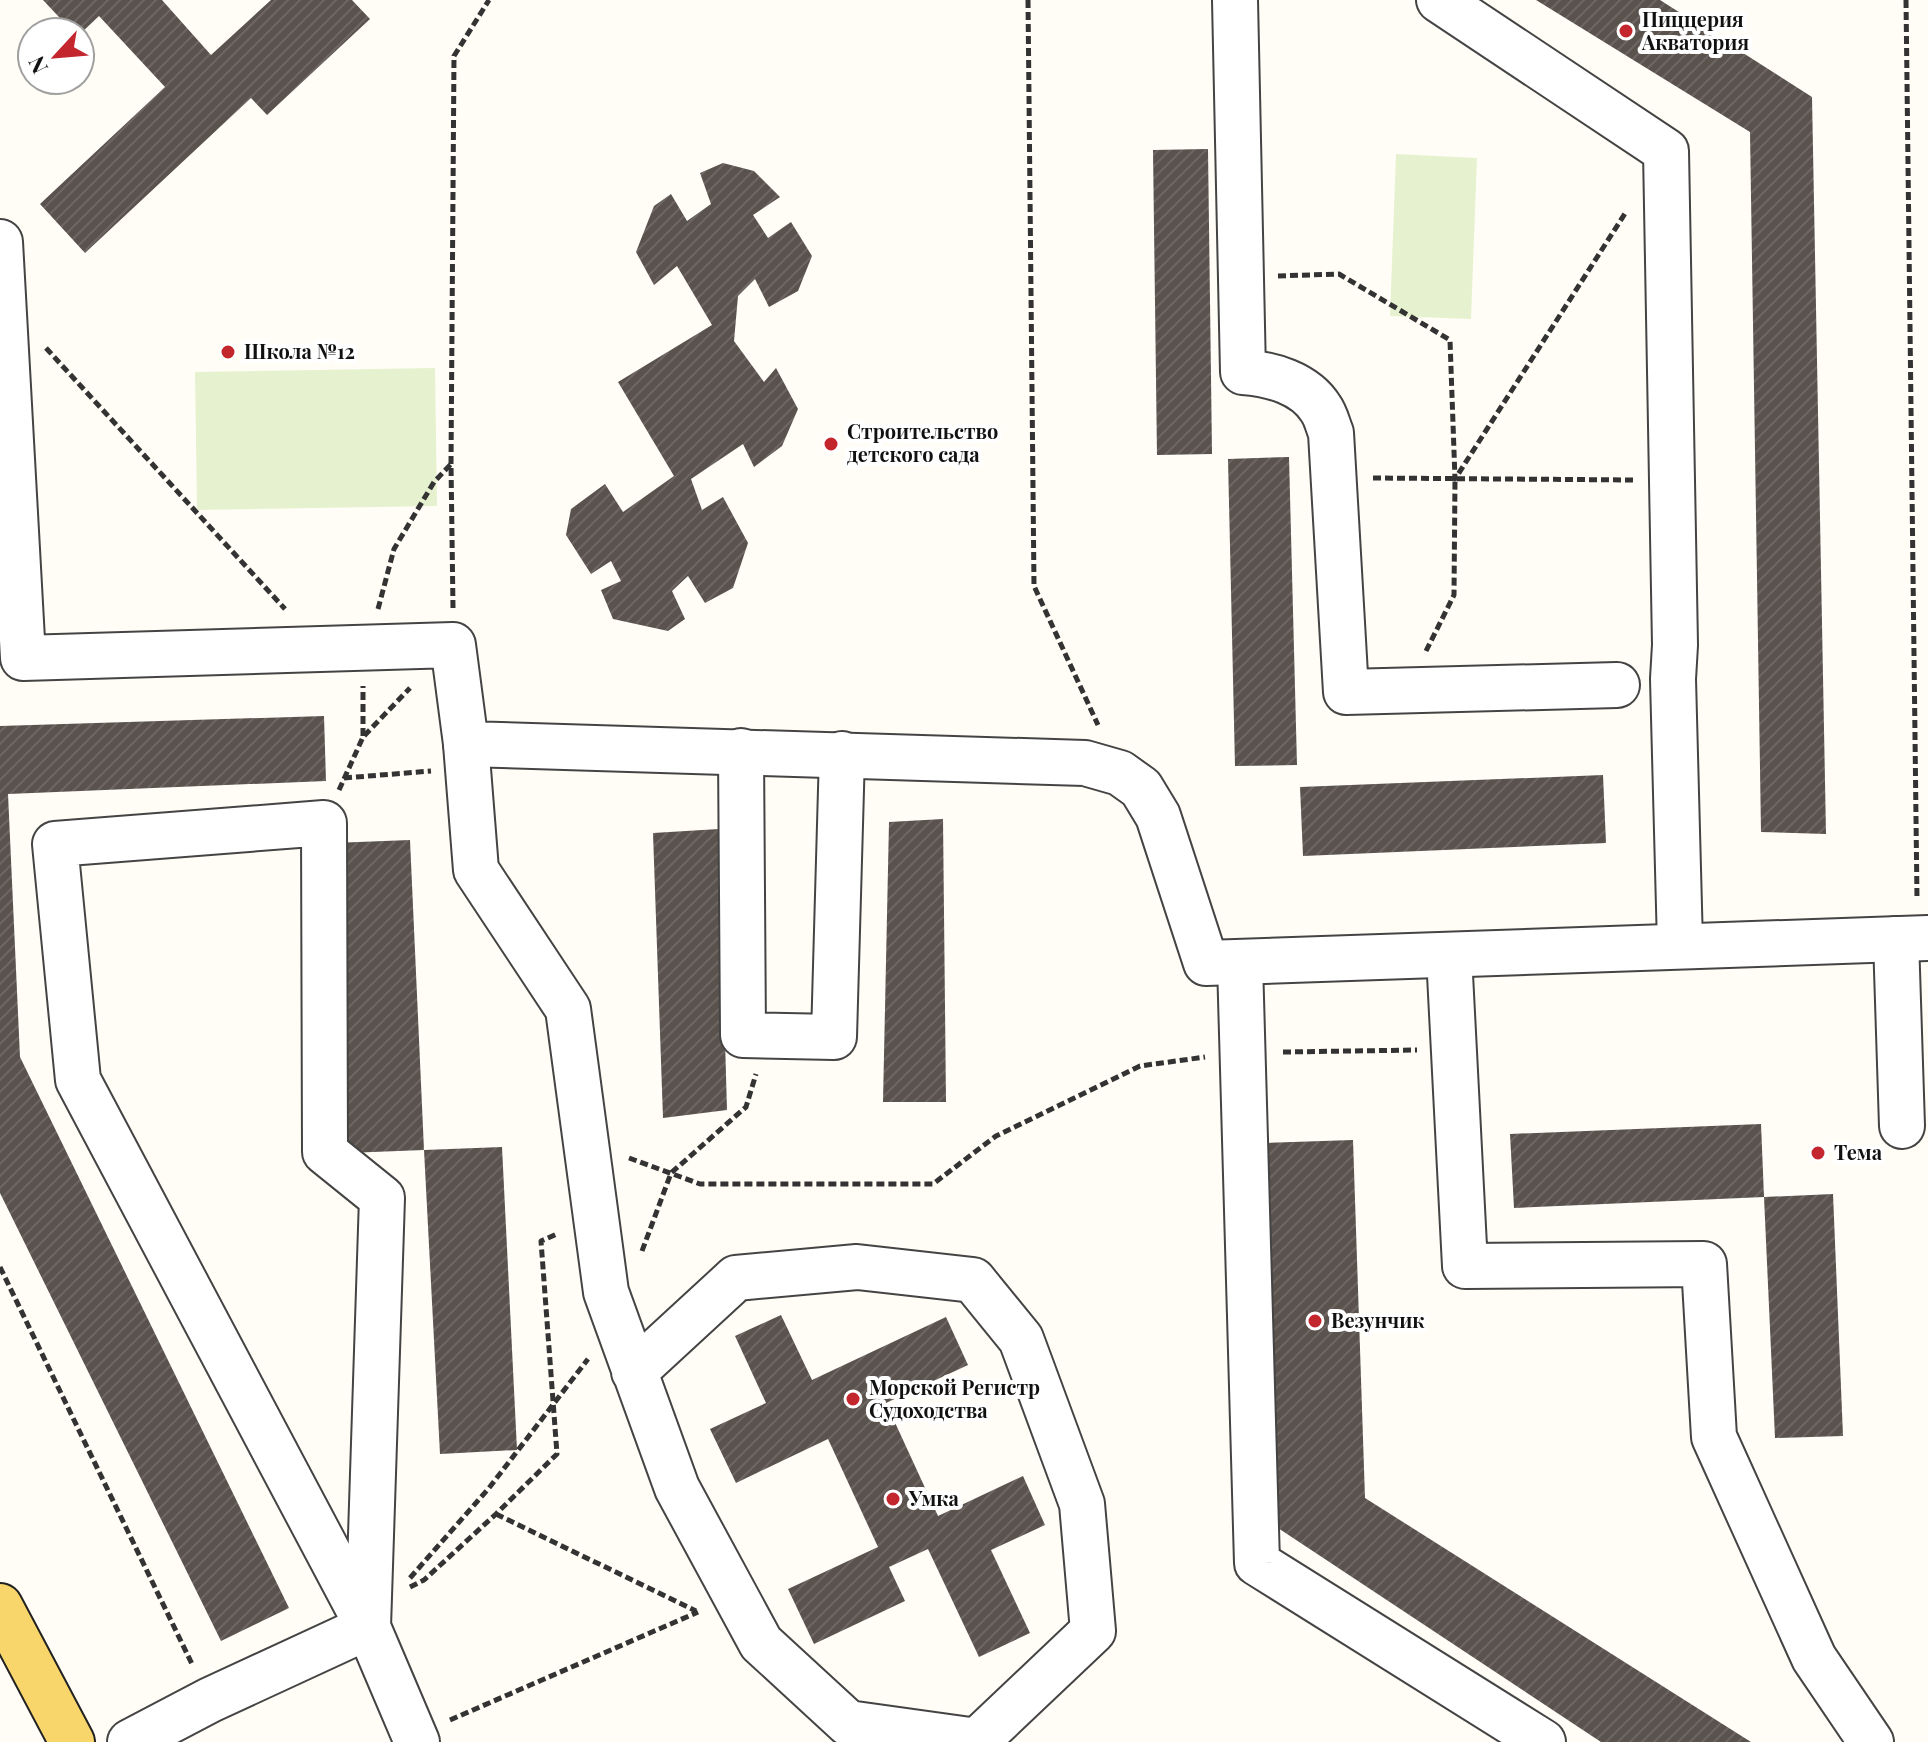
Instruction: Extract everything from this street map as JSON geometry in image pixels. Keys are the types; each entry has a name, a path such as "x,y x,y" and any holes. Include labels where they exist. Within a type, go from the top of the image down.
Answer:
{"main road":[{"path":"0,1606 72,1742"}],"lane":[{"path":"1235,0 1243,372 1267,373 1301,388 1321,408 1331,433 1346,692 1617,685"},
{"path":"1439,0 1666,151 1680,945"},
{"path":"0,242 11,658 453,645 467,756 476,870 568,1009 606,1292 634,1372 677,1488 716,1604 848,1723 977,1741 1093,1631 1082,1504 1021,1339 973,1280 857,1267 736,1278 634,1372"},
{"path":"741,751 743,1035 834,1037 842,754"},
{"path":"467,756 741,751 1085,763 1120,773 1141,788 1158,816 1206,963 1914,938 1902,1126"},
{"path":"368,1627 382,1198 325,1152 324,823 55,844 78,1080 368,1627 415,1739"},
{"path":"1449,955 1465,1266 1704,1264 1714,1437 1814,1658 1871,1742"},
{"path":"1240,963 1257,1563 1543,1742"},
{"path":"130,1742 210,1700 368,1627"}],"path":[{"path":"324,823 363,737 453,645 454,56 489,0"},
{"path":"1028,0 1034,586 1120,773"},
{"path":"1905,1 1914,938"},
{"path":"1455,479 1632,203"},
{"path":"1241,277 1339,274 1450,340 1455,479 1454,595 1407,689"},
{"path":"44,346 322,649"},
{"path":"363,737 363,671 394,549 434,482 451,464"},
{"path":"1333,478 1672,480"},
{"path":"344,778 467,756"},
{"path":"585,1142 700,1184 933,1184 996,1136 1140,1066 1243,1052 1454,1050"},
{"path":"398,1593 424,1580 557,1454 541,1241 596,1217"},
{"path":"0,1267 210,1700"},
{"path":"496,1514 716,1604 761,1643"},
{"path":"415,1739 716,1604"}],"green space":[{"path":"1396,154 1477,158 1471,319 1390,316"},
{"path":"435,368 437,506 197,510 195,372"}],"building":[{"path":"43,0 162,0 211,55 271,0 352,0 370,19 267,115 251,98 85,253 40,204 165,87 99,16 96,19 96,16 58,16"},
{"path":"1536,0 1660,0 1812,97 1826,834 1761,832 1750,132"},
{"path":"1208,149 1212,454 1157,455 1153,150"},
{"path":"723,163 754,171 780,197 753,215 768,238 791,222 812,256 798,291 769,307 755,279 738,296 734,341 764,382 776,368 798,409 782,446 754,467 743,444 691,479 702,510 723,497 748,543 733,588 705,603 688,576 672,591 685,619 668,631 613,619 601,590 621,581 611,561 591,574 566,535 571,509 605,484 623,512 674,476 618,382 712,325 677,266 654,285 636,252 654,206 671,194 687,221 711,204 700,173"},
{"path":"1289,457 1297,765 1235,766 1228,459"},
{"path":"324,716 326,781 8,794 20,1057 289,1608 221,1641 0,1193 0,726"},
{"path":"1603,775 1606,843 1303,856 1300,787"},
{"path":"943,819 946,1102 883,1102 889,822"},
{"path":"719,829 727,1110 663,1118 653,833"},
{"path":"410,840 424,1150 347,1153 333,843"},
{"path":"1761,1124 1764,1197 1514,1208 1510,1134"},
{"name":"Везунчик","path":"1353,1140 1365,1498 1751,1742 1601,1742 1278,1528 1266,1143"},
{"path":"502,1147 517,1450 440,1454 424,1150"},
{"path":"1833,1194 1843,1436 1775,1438 1764,1197"},
{"name":"Умка","path":"781,1315 812,1380 946,1317 968,1365 886,1403 938,1516 1023,1476 1045,1525 991,1550 1030,1633 979,1657 928,1549 889,1567 905,1601 814,1644 788,1589 878,1547 828,1439 736,1483 710,1429 766,1403 735,1336"}],"place":[{"name":"Пиццерия Акватория","path":"1626,31"},
{"name":"Школа №12","path":"228,352"},
{"name":"Строительство детского сада","path":"831,444"},
{"name":"Тема","path":"1818,1153"},
{"name":"Везунчик","path":"1315,1321"},
{"name":"Морской Регистр Судоходства","path":"853,1399"},
{"name":"Умка","path":"893,1499"}]}
